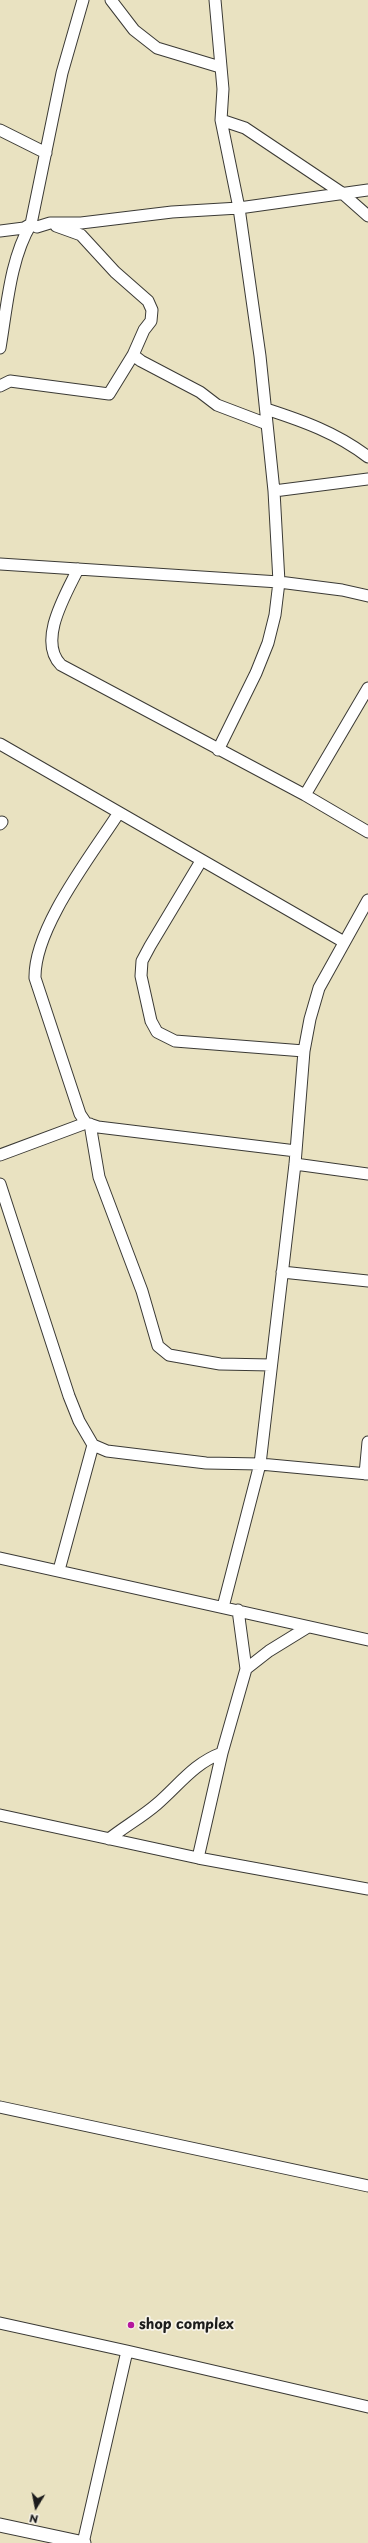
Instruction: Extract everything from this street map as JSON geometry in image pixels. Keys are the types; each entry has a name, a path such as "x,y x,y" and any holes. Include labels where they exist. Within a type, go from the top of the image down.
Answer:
{"street":[{"path":"0,348 10,289 23,238 31,224 62,73 83,0"},
{"path":"111,0 134,30 157,48 220,67"},
{"path":"215,0 223,89 221,120 240,208 266,409 274,491 279,582 275,615 268,643 256,673 218,750"},
{"path":"221,120 245,128 342,193 368,216"},
{"path":"0,130 46,153"},
{"path":"31,224 37,227 50,223 81,223 172,212 240,208 368,190"},
{"path":"0,386 10,381 110,394 133,355 144,330 152,321 152,310 148,301 115,272 82,235 50,223"},
{"path":"0,231 24,228 31,224"},
{"path":"133,355 141,361 200,392 212,402 267,424"},
{"path":"266,409 326,431 351,444 368,457"},
{"path":"274,491 368,479"},
{"path":"0,564 279,582 342,590 368,596"},
{"path":"78,569 62,604 52,635 51,648 54,658 61,665 305,795 368,832"},
{"path":"305,795 368,688"},
{"path":"0,744 118,814 344,942"},
{"path":"118,814 52,922 38,951 35,965 35,978 80,1114 88,1124 99,1177 142,1291 158,1346 169,1355 220,1364 272,1365"},
{"path":"201,861 142,962 141,976 152,1021 157,1032 175,1041 304,1051"},
{"path":"223,1607 260,1464 295,1164 304,1051 310,1019 319,988 368,900"},
{"path":"0,1155 88,1124 98,1128 296,1151"},
{"path":"295,1164 368,1174"},
{"path":"0,1184 70,1396 93,1445 107,1451 206,1463 260,1464 366,1474 368,1442"},
{"path":"282,1272 368,1282"},
{"path":"59,1570 93,1445"},
{"path":"0,1558 368,1640"},
{"path":"198,1858 222,1753 246,1669 238,1610"},
{"path":"246,1669 269,1651 308,1627"},
{"path":"108,1839 156,1805 195,1767 208,1758 222,1753"},
{"path":"0,1815 198,1858 368,1889"},
{"path":"0,2107 368,2186"},
{"path":"0,2324 127,2351 368,2407"},
{"path":"0,2525 83,2543 127,2351"}],"place":[{"name":"shop complex","path":"131,2325"}]}
